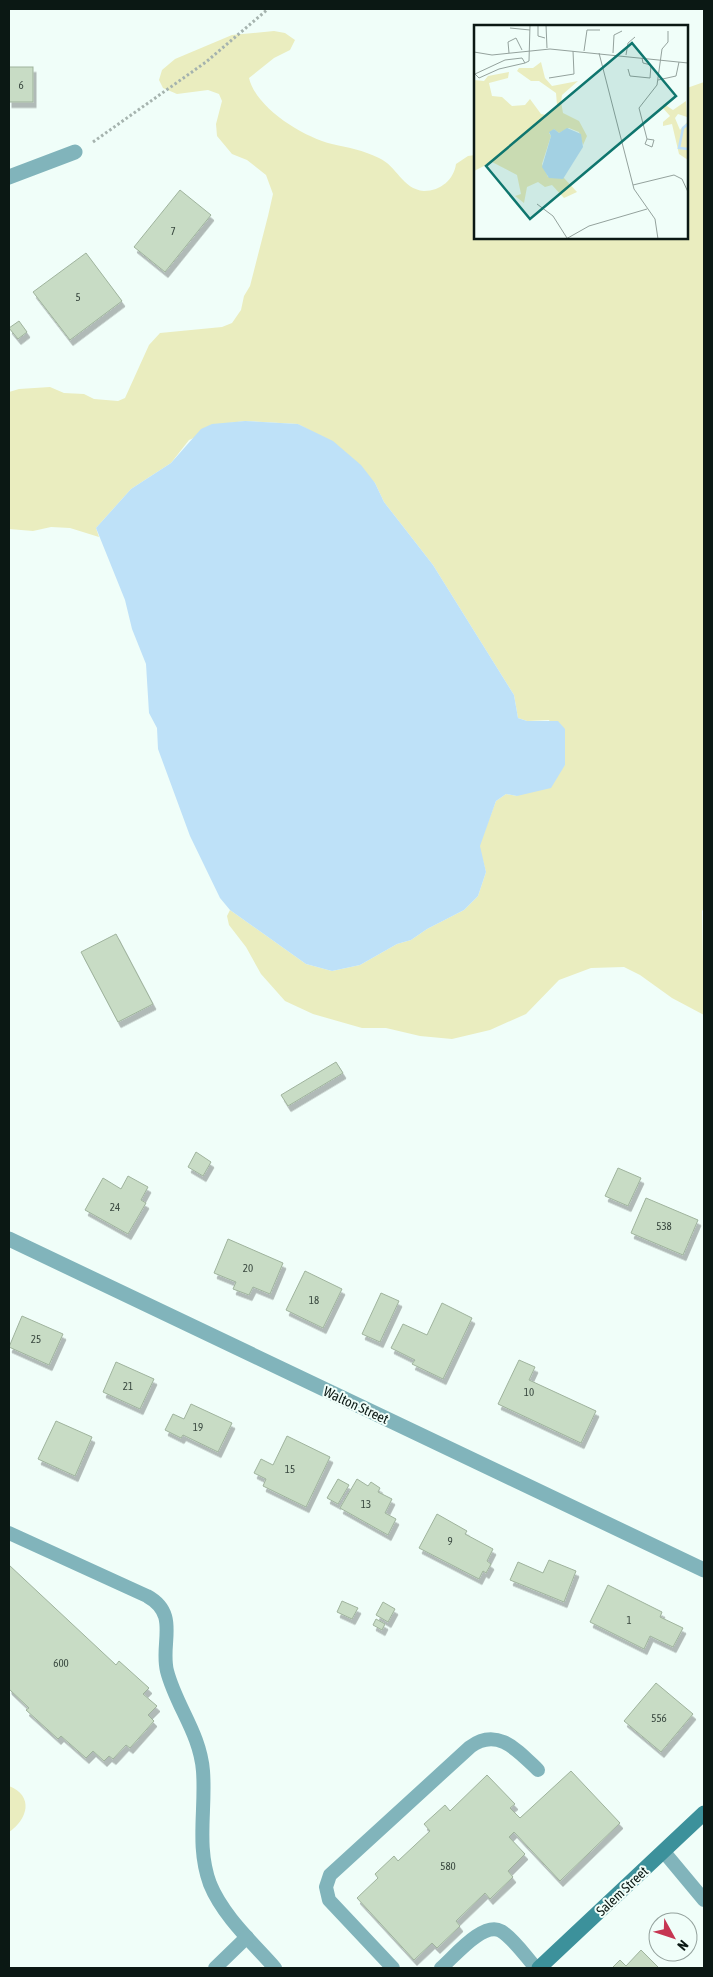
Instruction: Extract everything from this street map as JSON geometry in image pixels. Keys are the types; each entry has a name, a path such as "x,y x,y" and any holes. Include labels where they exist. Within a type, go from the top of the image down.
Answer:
{"main road":[{"name":"Salem Street","path":"538,1968 704,1813"}],"street":[{"path":"9,177 75,152"},
{"name":"Walton Street","path":"9,1239 704,1570"}],"lane":[{"path":"9,1532 153,1599 163,1611 168,1625 166,1669 170,1682 196,1736 203,1770 201,1830 206,1870 216,1897 247,1937 275,1968"},
{"path":"393,1968 329,1900 326,1887 330,1875 470,1747 481,1740 494,1738 507,1742 538,1770"},
{"path":"664,1852 704,1900"},
{"path":"441,1968 482,1931 492,1928 504,1934 538,1968"},
{"path":"215,1968 247,1937"}],"path":[{"path":"75,152 105,135 206,62 268,9"}],"green space":[{"path":"274,31 285,33 295,40 290,50 274,58 249,78 253,89 261,100 282,120 308,135 379,158 391,166 405,182 416,189 424,191 436,189 446,183 453,175 456,164 468,156 474,155 474,239 688,239 688,88 704,82 704,908 702,911 704,1015 672,998 640,975 624,967 591,968 559,980 526,1014 490,1030 452,1039 420,1036 386,1028 362,1028 313,1014 285,1001 261,974 246,947 229,925 227,916 230,910 306,964 332,971 360,965 397,944 411,940 427,929 464,910 478,896 486,872 479,846 496,801 506,794 517,796 565,765 565,754 549,720 527,721 518,718 514,695 433,565 384,502 375,483 315,433 298,424 245,421 229,423 189,440 171,463 131,489 96,528 99,537 70,528 51,527 33,531 9,529 9,392 19,389 50,387 64,393 84,394 94,399 118,401 125,398 149,345 160,333 222,327 232,323 241,310 244,296 250,286 273,194 266,175 247,160 232,154 217,136 216,124 222,101 219,94 208,90 177,94 163,88 159,80 162,70 175,59 232,35"},
{"path":"9,1786 17,1790 22,1796 26,1808 21,1821 9,1832"}],"water":[{"path":"245,421 298,424 333,441 361,465 375,483 384,502 433,565 514,695 518,718 527,721 558,721 565,729 565,765 551,788 517,796 506,794 496,801 480,846 486,872 478,896 464,910 427,929 411,940 397,944 360,965 332,971 306,964 230,910 220,898 190,836 158,749 157,728 149,713 146,664 132,629 125,600 96,528 131,489 171,463 201,429 212,424"}],"building":[{"path":"9,67 33,67 33,102 9,102"},
{"path":"180,190 211,215 165,272 134,247"},
{"path":"86,253 122,301 70,340 33,292"},
{"path":"19,321 27,332 18,339 9,328"},
{"path":"116,934 153,1004 118,1022 81,952"},
{"path":"336,1062 343,1073 288,1106 281,1095"},
{"path":"196,1152 211,1162 203,1176 188,1167"},
{"path":"618,1168 641,1178 628,1206 605,1196"},
{"path":"128,1176 148,1187 141,1200 146,1203 128,1234 85,1210 103,1178 121,1189"},
{"path":"646,1198 698,1220 683,1255 631,1233"},
{"path":"228,1239 283,1263 270,1294 253,1287 249,1295 233,1289 236,1282 214,1273"},
{"path":"305,1271 342,1289 323,1328 286,1310"},
{"path":"381,1293 399,1301 380,1342 362,1334"},
{"path":"442,1303 472,1318 443,1379 412,1364 415,1360 391,1348 403,1324 427,1335"},
{"path":"22,1316 63,1334 49,1365 9,1347"},
{"path":"519,1360 535,1367 529,1380 596,1411 581,1443 498,1404"},
{"path":"116,1362 154,1379 140,1409 103,1392"},
{"path":"191,1404 232,1423 218,1452 183,1435 181,1438 165,1430 173,1414 184,1419"},
{"path":"56,1421 92,1437 75,1476 38,1459"},
{"path":"287,1436 330,1457 306,1507 263,1486 266,1479 254,1473 261,1459 273,1465"},
{"path":"338,1479 349,1485 338,1504 327,1498"},
{"path":"357,1479 368,1486 371,1482 380,1488 378,1492 392,1499 385,1513 396,1519 388,1535 340,1508"},
{"path":"437,1514 467,1531 465,1534 493,1549 487,1561 491,1564 486,1573 483,1571 479,1579 419,1548"},
{"path":"549,1560 576,1571 564,1602 510,1580 518,1562 543,1573"},
{"path":"9,1565 116,1665 119,1661 149,1688 143,1694 157,1706 148,1715 154,1721 130,1748 126,1745 113,1759 109,1756 104,1761 93,1751 86,1758 61,1736 58,1739 26,1710 29,1708 9,1689"},
{"path":"608,1585 662,1612 660,1617 683,1628 673,1647 650,1636 644,1649 590,1622"},
{"path":"342,1601 358,1608 352,1619 337,1612"},
{"path":"383,1602 395,1609 388,1622 376,1615"},
{"path":"376,1619 385,1624 382,1630 373,1625"},
{"path":"656,1683 693,1714 661,1752 624,1721"},
{"path":"571,1771 620,1823 560,1881 514,1832 509,1837 525,1854 508,1871 513,1877 490,1899 485,1893 456,1921 460,1926 437,1948 432,1943 414,1960 357,1898 378,1878 375,1874 394,1856 398,1861 430,1831 424,1824 445,1805 450,1811 487,1775 515,1804 510,1808 520,1818"},
{"path":"641,1950 648,1957 648,1962 653,1962 659,1968 612,1968 620,1960 626,1966"}]}
